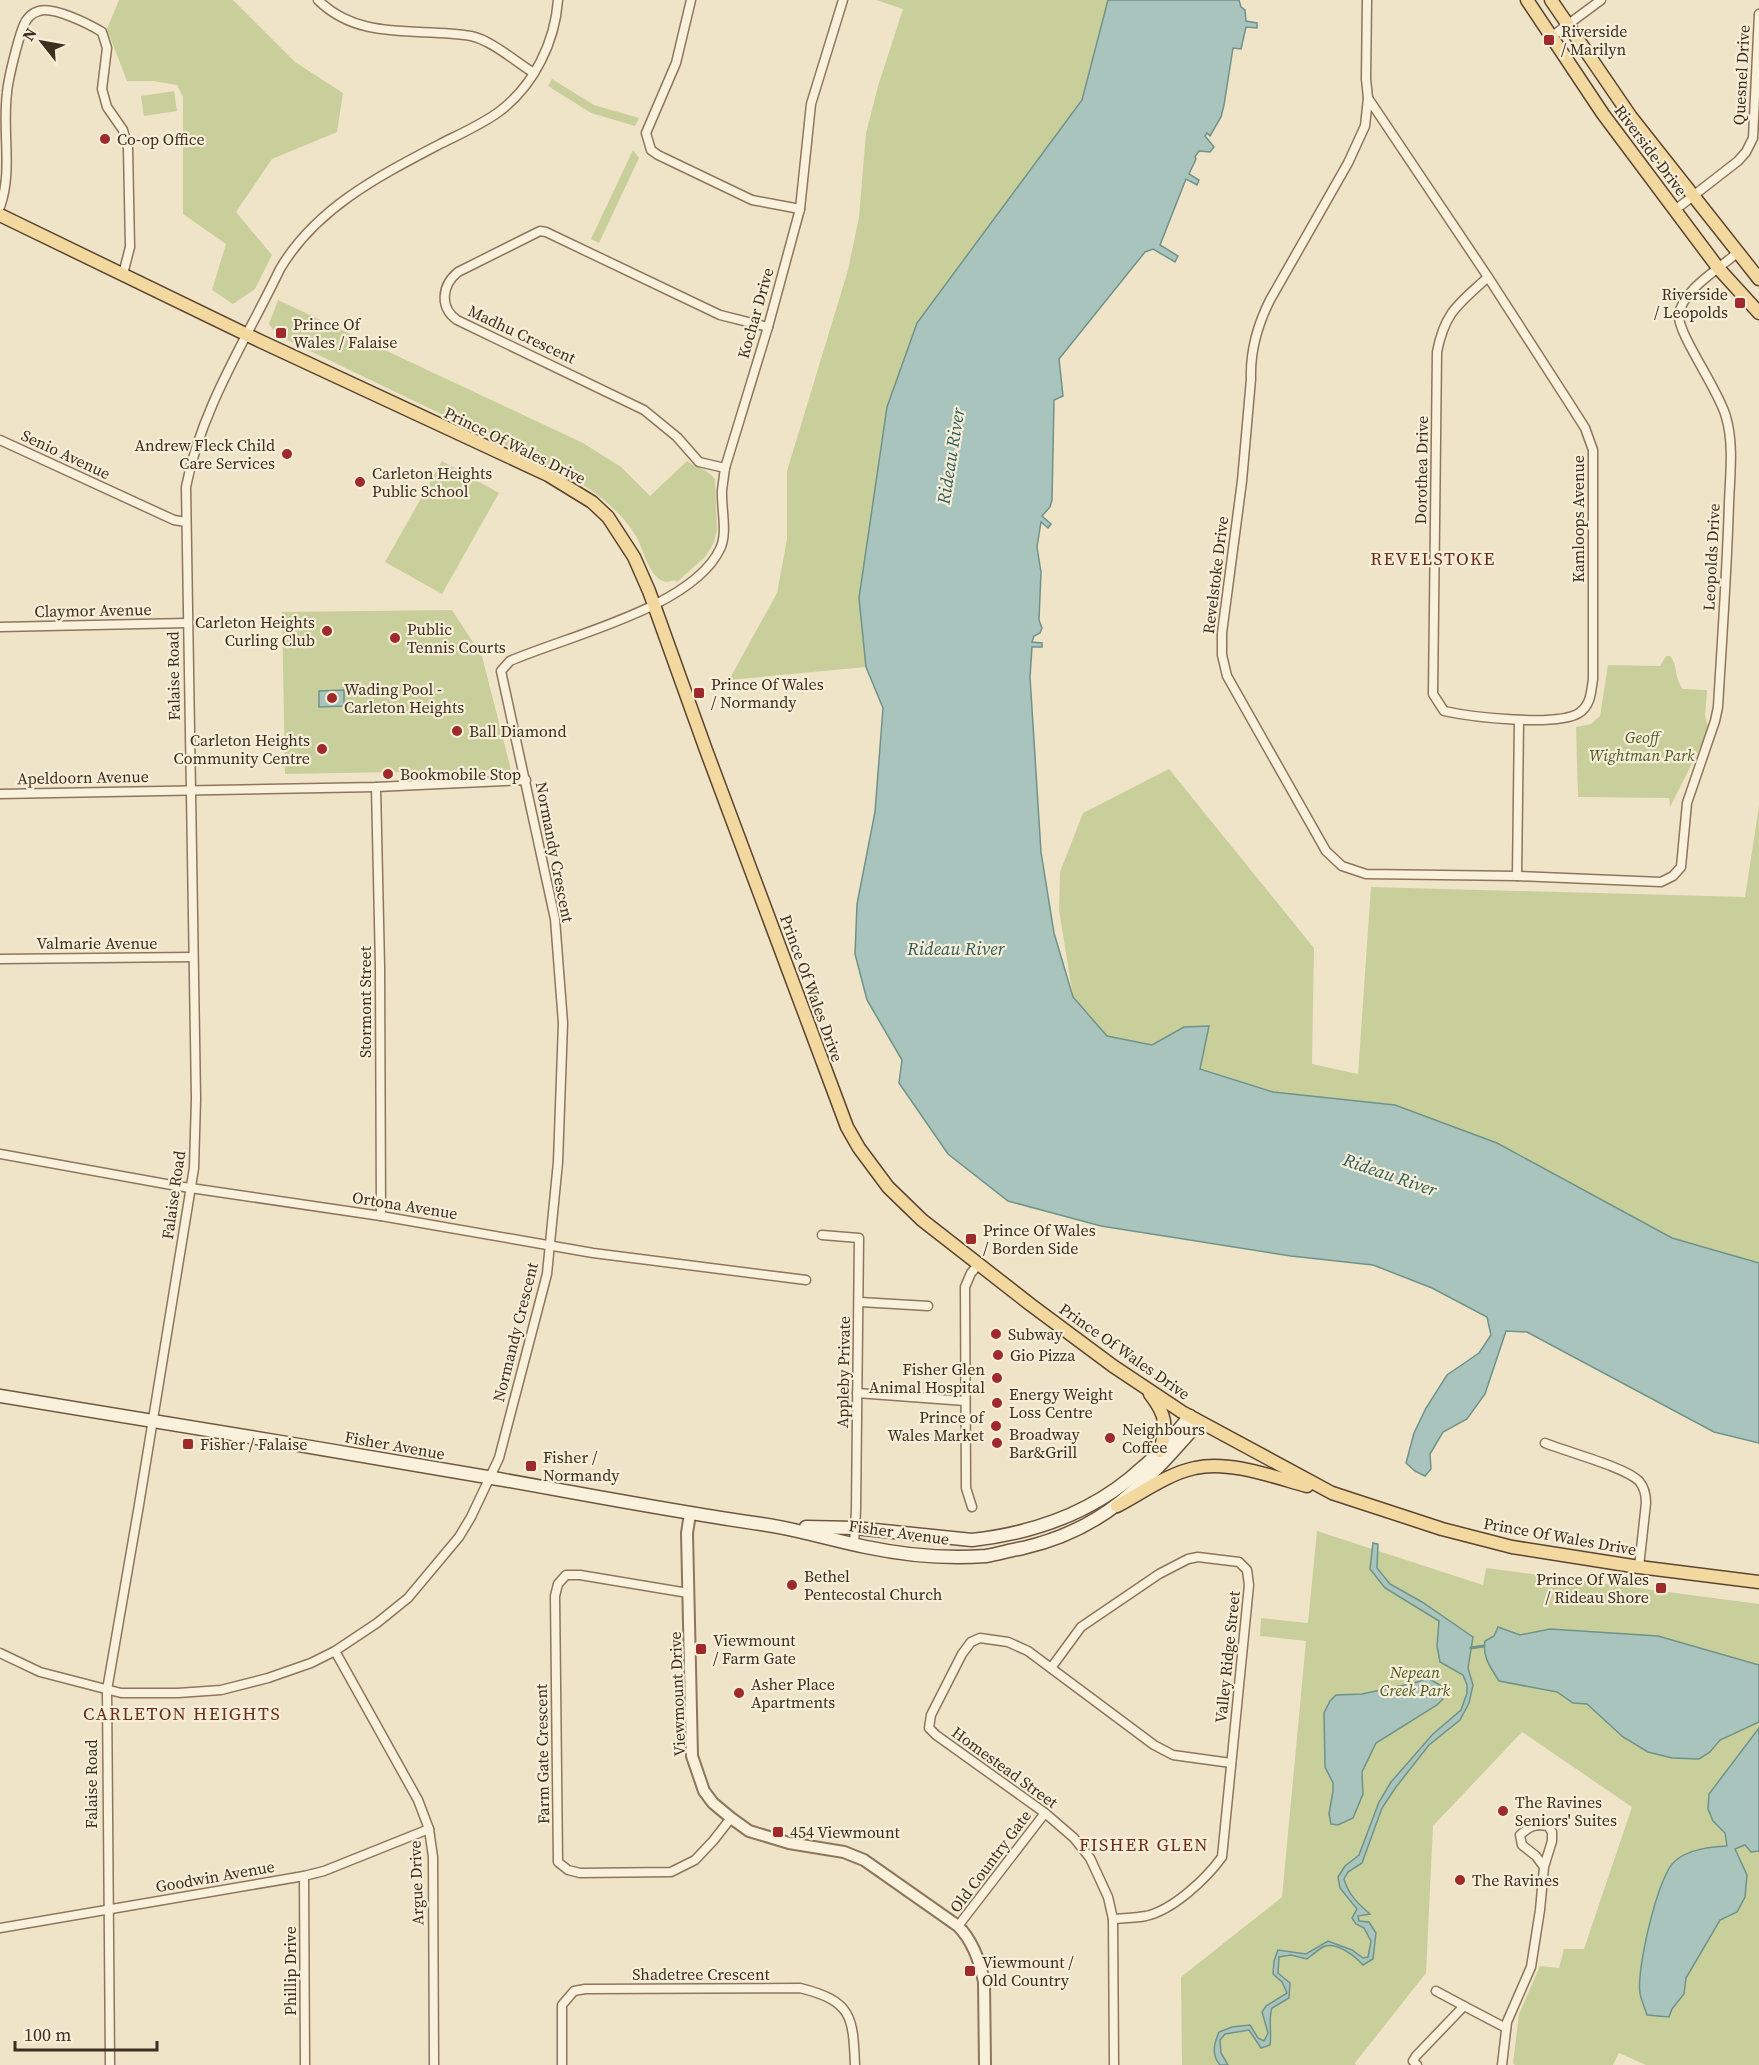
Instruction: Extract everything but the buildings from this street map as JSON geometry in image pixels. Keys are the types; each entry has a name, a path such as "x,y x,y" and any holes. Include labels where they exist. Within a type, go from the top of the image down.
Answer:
{"main road":[{"name":"Riverside Drive","path":"1527,0 1603,114 1719,269 1759,313"},
{"name":"Riverside Drive","path":"1551,0 1631,117 1759,279"},
{"name":"Prince Of Wales Drive","path":"0,215 246,335 570,487 592,502 608,517 634,557 654,606 847,1127 859,1148 888,1187 922,1220 1031,1305 1146,1389 1195,1419 1332,1493 1442,1529 1512,1547 1639,1567 1759,1582"},
{"path":"1146,1389 1159,1406 1166,1421 1160,1451"},
{"name":"Fisher Avenue","path":"0,1396 690,1514 784,1527 868,1548 947,1557 988,1556 1063,1537 1082,1527 1117,1506 1160,1466 1195,1419"},
{"name":"Fisher Avenue","path":"784,1527 855,1528 972,1540 1041,1527 1094,1503 1128,1480 1195,1419"},
{"path":"1117,1506 1176,1474 1193,1468 1213,1465 1234,1468 1332,1493"},
{"path":"1041,1527 1045,1542"}],"street":[{"path":"318,0 325,7 361,27 476,38 534,73"},
{"path":"246,335 291,250 312,227 345,199 382,175 501,111 534,73 551,38 558,0"},
{"path":"691,0 676,63 646,133 651,150 752,200 800,209"},
{"name":"Kochar Drive","path":"654,606 686,586 715,558 721,548 722,490 725,468 768,327 800,209 811,104 843,0"},
{"name":"Revelstoke Drive","path":"1367,0 1366,79 1368,98 1365,126 1356,147 1269,300 1260,321 1250,363 1251,379 1242,481 1222,633 1222,655 1227,676 1326,851 1342,866 1366,874 1517,876 1660,882"},
{"path":"1551,37 1601,0"},
{"path":"0,207 6,180 7,93 23,27 31,15 40,10 49,9 89,24 102,32 107,48 102,89 107,107 123,130 128,148 130,247 123,274"},
{"name":"Quesnel Drive","path":"1675,210 1738,161 1753,138 1759,14"},
{"name":"Kamloops Avenue","path":"1368,98 1488,277 1585,428 1593,450 1593,680 1590,700 1580,712 1569,717 1519,720"},
{"name":"Madhu Crescent","path":"725,468 699,462 660,422 628,401 457,320 449,315 444,295 451,278 458,272 540,231 720,315 768,327"},
{"name":"Leopolds Drive","path":"1660,882 1673,876 1681,867 1687,803 1718,707 1728,539 1730,442 1727,418 1720,399 1686,337 1679,316 1686,296 1737,253"},
{"name":"Dorothea Drive","path":"1488,277 1453,309 1442,329 1437,352 1433,694 1444,711 1467,716 1519,720"},
{"name":"Falaise Road","path":"110,2065 107,1690 194,1168 196,1099 186,487 190,462 199,434 246,335"},
{"name":"Senio Avenue","path":"0,440 174,520 186,522"},
{"name":"Normandy Crescent","path":"0,1653 40,1672 107,1690 144,1695 221,1690 268,1678 311,1663 335,1651 378,1623 408,1598 459,1537 499,1458 547,1274 558,1162 563,1023 555,919 501,671 504,666 516,658 654,606"},
{"name":"Claymor Avenue","path":"0,627 187,623"},
{"path":"1517,876 1519,720"},
{"name":"Apeldoorn Avenue","path":"0,794 376,787 526,780"},
{"name":"Stormont Street","path":"376,787 381,1216"},
{"name":"Valmarie Avenue","path":"0,959 193,957"},
{"name":"Ortona Avenue","path":"0,1154 190,1188 381,1216 593,1252 806,1280"},
{"name":"Appleby Private","path":"822,1235 859,1238 860,1302 854,1544"},
{"path":"972,1507 966,1488 965,1287 971,1273 979,1264"},
{"path":"860,1302 928,1306"},
{"path":"858,1393 965,1401"},
{"path":"1545,1443 1622,1471 1640,1482 1646,1495 1646,1503 1639,1567"},
{"name":"Viewmount Drive","path":"690,1514 687,1533 692,1756 704,1791 713,1803 749,1831 768,1838 844,1852 864,1860 958,1926 975,1952 982,1971 985,2065"},
{"name":"Valley Ridge Street","path":"1051,1668 1081,1628 1159,1574 1188,1559 1198,1557 1239,1562 1247,1570 1249,1585 1222,1857 1209,1874 1167,1908 1147,1916 1113,1919"},
{"name":"Farm Gate Crescent","path":"688,1593 580,1575 566,1575 558,1584 555,1596 558,1862 568,1870 579,1873 671,1872 695,1860 730,1818"},
{"name":"Homestead Street","path":"1114,2065 1113,1919 1108,1897 1090,1858 1074,1838 1045,1813 936,1735 929,1728 930,1722 962,1654 971,1642 980,1638 1019,1645 1155,1745 1173,1755 1231,1763"},
{"name":"Argue Drive","path":"335,1651 418,1800 429,1829 433,1857 434,2065"},
{"name":"Old Country Gate","path":"958,1926 1045,1813"},
{"path":"1503,2065 1506,2028 1531,1966 1544,1867 1552,1841 1552,1832 1548,1826 1530,1826 1520,1835 1522,1845 1536,1856 1544,1867"},
{"name":"Goodwin Avenue","path":"0,1928 304,1876 324,1871 429,1829"},
{"name":"Phillip Drive","path":"304,1876 305,2065"},
{"name":"Shadetree Crescent","path":"562,2065 562,2005 574,1991 585,1989 800,1988 822,1994 846,2010 854,2030 855,2065"},
{"path":"1436,1991 1506,2028"},
{"path":"1413,2064 1464,2006"}],"green space":[{"path":"119,0 233,0 295,62 343,93 337,132 272,159 236,212 272,255 255,289 233,304 212,290 226,244 183,214 183,97 177,85 153,81 127,81 107,29"},
{"path":"876,0 1108,0 1082,100 917,324 859,598 866,667 729,680 777,593 787,539 787,471 848,270 859,217 866,133 878,86 903,9"},
{"path":"552,79 594,105 639,118 635,126 591,113 548,86"},
{"path":"174,91 177,111 144,116 141,96"},
{"path":"633,150 639,158 599,243 591,239"},
{"path":"278,300 583,443 621,467 650,496 687,461 706,471 715,479 717,530 714,542 706,556 677,582 660,580 650,569 637,538 627,523 591,490 560,471 281,337 282,335 274,331 269,324"},
{"path":"442,461 499,493 442,594 385,562"},
{"path":"452,610 482,656 511,770 285,774 282,612"},
{"name":"Geoff Wightman Park","path":"1666,656 1670,656 1674,663 1683,689 1707,690 1705,716 1709,730 1670,807 1669,798 1578,797 1576,727 1591,724 1600,716 1608,665 1660,666"},
{"path":"1169,769 1314,948 1312,1064 1358,1074 1371,887 1745,897 1759,806 1759,1263 1672,1238 1497,1143 1395,1105 1273,1092 1200,1068 1209,1026 1184,1027 1152,1045 1106,1036 1073,997 1059,910 1060,872 1083,813"},
{"name":"Nepean Creek Park","path":"1317,1531 1483,1585 1486,1568 1759,1604 1759,2065 1646,2065 1619,2053 1613,2065 1515,2065 1513,2063 1519,2014 1540,1966 1559,1968 1564,1949 1584,1949 1632,1807 1522,1732 1433,1826 1426,1973 1355,2063 1356,2065 1182,2065 1181,1977 1282,1897 1306,1641 1260,1636 1261,1618 1308,1623"}],"water":[{"name":"Rideau River","path":"1108,0 1239,0 1241,7 1245,10 1246,21 1257,23 1257,28 1246,27 1241,49 1233,48 1221,117 1210,136 1207,133 1205,136 1214,147 1210,152 1199,151 1195,157 1189,174 1199,180 1197,185 1186,179 1160,245 1178,256 1175,262 1153,249 1145,252 1059,359 1063,396 1054,400 1052,500 1050,507 1042,516 1051,524 1048,528 1041,522 1037,547 1041,572 1039,620 1042,628 1040,633 1034,636 1032,642 1042,643 1042,647 1032,647 1030,677 1041,852 1054,933 1073,997 1107,1036 1152,1045 1184,1027 1209,1026 1200,1069 1273,1092 1395,1105 1497,1143 1672,1238 1759,1263 1759,1443 1714,1432 1527,1332 1506,1331 1485,1394 1467,1419 1443,1432 1430,1454 1431,1469 1425,1476 1406,1463 1414,1433 1426,1408 1447,1375 1479,1353 1491,1335 1487,1317 1432,1288 1373,1265 1291,1256 1101,1226 1008,1201 948,1154 899,1083 902,1060 867,1000 855,954 857,904 875,812 883,708 866,667 859,598 887,407 917,323 1082,100"},
{"name":"Wading Pool - Carleton Heights","path":"344,690 344,706 319,707 319,691"},
{"path":"1373,1543 1378,1544 1377,1568 1390,1584 1422,1602 1473,1637 1468,1668 1473,1685 1469,1703 1460,1720 1429,1745 1396,1787 1382,1808 1362,1863 1348,1872 1344,1879 1354,1898 1370,1914 1358,1916 1359,1921 1369,1922 1376,1933 1373,1959 1363,1965 1345,1950 1334,1946 1323,1947 1307,1959 1291,1955 1279,1957 1278,1973 1290,1983 1289,1998 1272,2008 1270,2045 1261,2048 1249,2030 1225,2034 1220,2040 1221,2053 1228,2065 1220,2065 1215,2057 1214,2049 1219,2032 1232,2027 1250,2025 1258,2038 1264,2041 1268,2033 1262,2012 1266,2006 1287,1993 1282,1982 1273,1974 1278,1950 1306,1954 1328,1941 1352,1950 1363,1958 1368,1957 1371,1941 1364,1928 1356,1924 1352,1918 1357,1909 1340,1888 1338,1877 1345,1866 1359,1855 1379,1802 1391,1782 1433,1734 1461,1710 1467,1693 1463,1675 1440,1662 1437,1646 1439,1621 1385,1588 1370,1569"},
{"path":"1498,1627 1520,1635 1550,1629 1658,1636 1759,1665 1759,1722 1720,1740 1710,1752 1699,1759 1672,1758 1648,1752 1623,1737 1587,1704 1573,1703 1557,1692 1499,1681 1488,1662 1484,1647 1485,1641 1494,1636"},
{"path":"1428,1678 1443,1687 1443,1699 1376,1743 1362,1772 1363,1794 1353,1818 1338,1825 1331,1824 1329,1814 1333,1783 1325,1767 1324,1713 1330,1701 1336,1695 1362,1694"},
{"path":"1759,1728 1759,1851 1751,1852 1745,1845 1735,1849 1747,1875 1745,1897 1737,1912 1720,1920 1686,1978 1684,1994 1672,2009 1669,2017 1647,2015 1640,1993 1641,1965 1655,1903 1662,1884 1668,1870 1681,1857 1700,1849 1727,1846 1725,1833 1713,1821 1708,1809 1709,1794"}],"waterway":[{"path":"1471,1648 1484,1646"}],"place":[{"name":"Riverside / Marilyn","path":"1549,40"},
{"name":"Co-op Office","path":"105,139"},
{"name":"Riverside / Leopolds","path":"1740,303"},
{"name":"Prince Of Wales / Falaise","path":"281,333"},
{"name":"Andrew Fleck Child Care Services","path":"287,454"},
{"name":"Carleton Heights Public School","path":"360,482"},
{"name":"Carleton Heights Curling Club","path":"327,631"},
{"name":"Public Tennis Courts","path":"395,638"},
{"name":"Prince Of Wales / Normandy","path":"699,693"},
{"name":"Wading Pool - Carleton Heights","path":"332,698"},
{"name":"Ball Diamond","path":"457,731"},
{"name":"Carleton Heights Community Centre","path":"322,749"},
{"name":"Bookmobile Stop","path":"388,774"},
{"name":"Prince Of Wales / Borden Side","path":"971,1239"},
{"name":"Subway","path":"996,1334"},
{"name":"Gio Pizza","path":"998,1355"},
{"name":"Fisher Glen Animal Hospital","path":"997,1378"},
{"name":"Energy Weight Loss Centre","path":"997,1403"},
{"name":"Prince of Wales Market","path":"996,1426"},
{"name":"Neighbours Coffee","path":"1110,1438"},
{"name":"Broadway Bar&Grill","path":"997,1443"},
{"name":"Fisher / Falaise","path":"188,1444"},
{"name":"Fisher / Normandy","path":"531,1466"},
{"name":"Bethel Pentecostal Church","path":"792,1585"},
{"name":"Prince Of Wales / Rideau Shore","path":"1661,1588"},
{"name":"Viewmount / Farm Gate","path":"701,1649"},
{"name":"Asher Place Apartments","path":"739,1693"},
{"name":"The Ravines Seniors' Suites","path":"1503,1811"},
{"name":"454 Viewmount","path":"778,1832"},
{"name":"The Ravines","path":"1460,1880"},
{"name":"Viewmount / Old Country","path":"970,1971"}],"district":[{"name":"REVELSTOKE","path":"1433,559"},
{"name":"CARLETON HEIGHTS","path":"182,1714"},
{"name":"FISHER GLEN","path":"1144,1845"}]}
